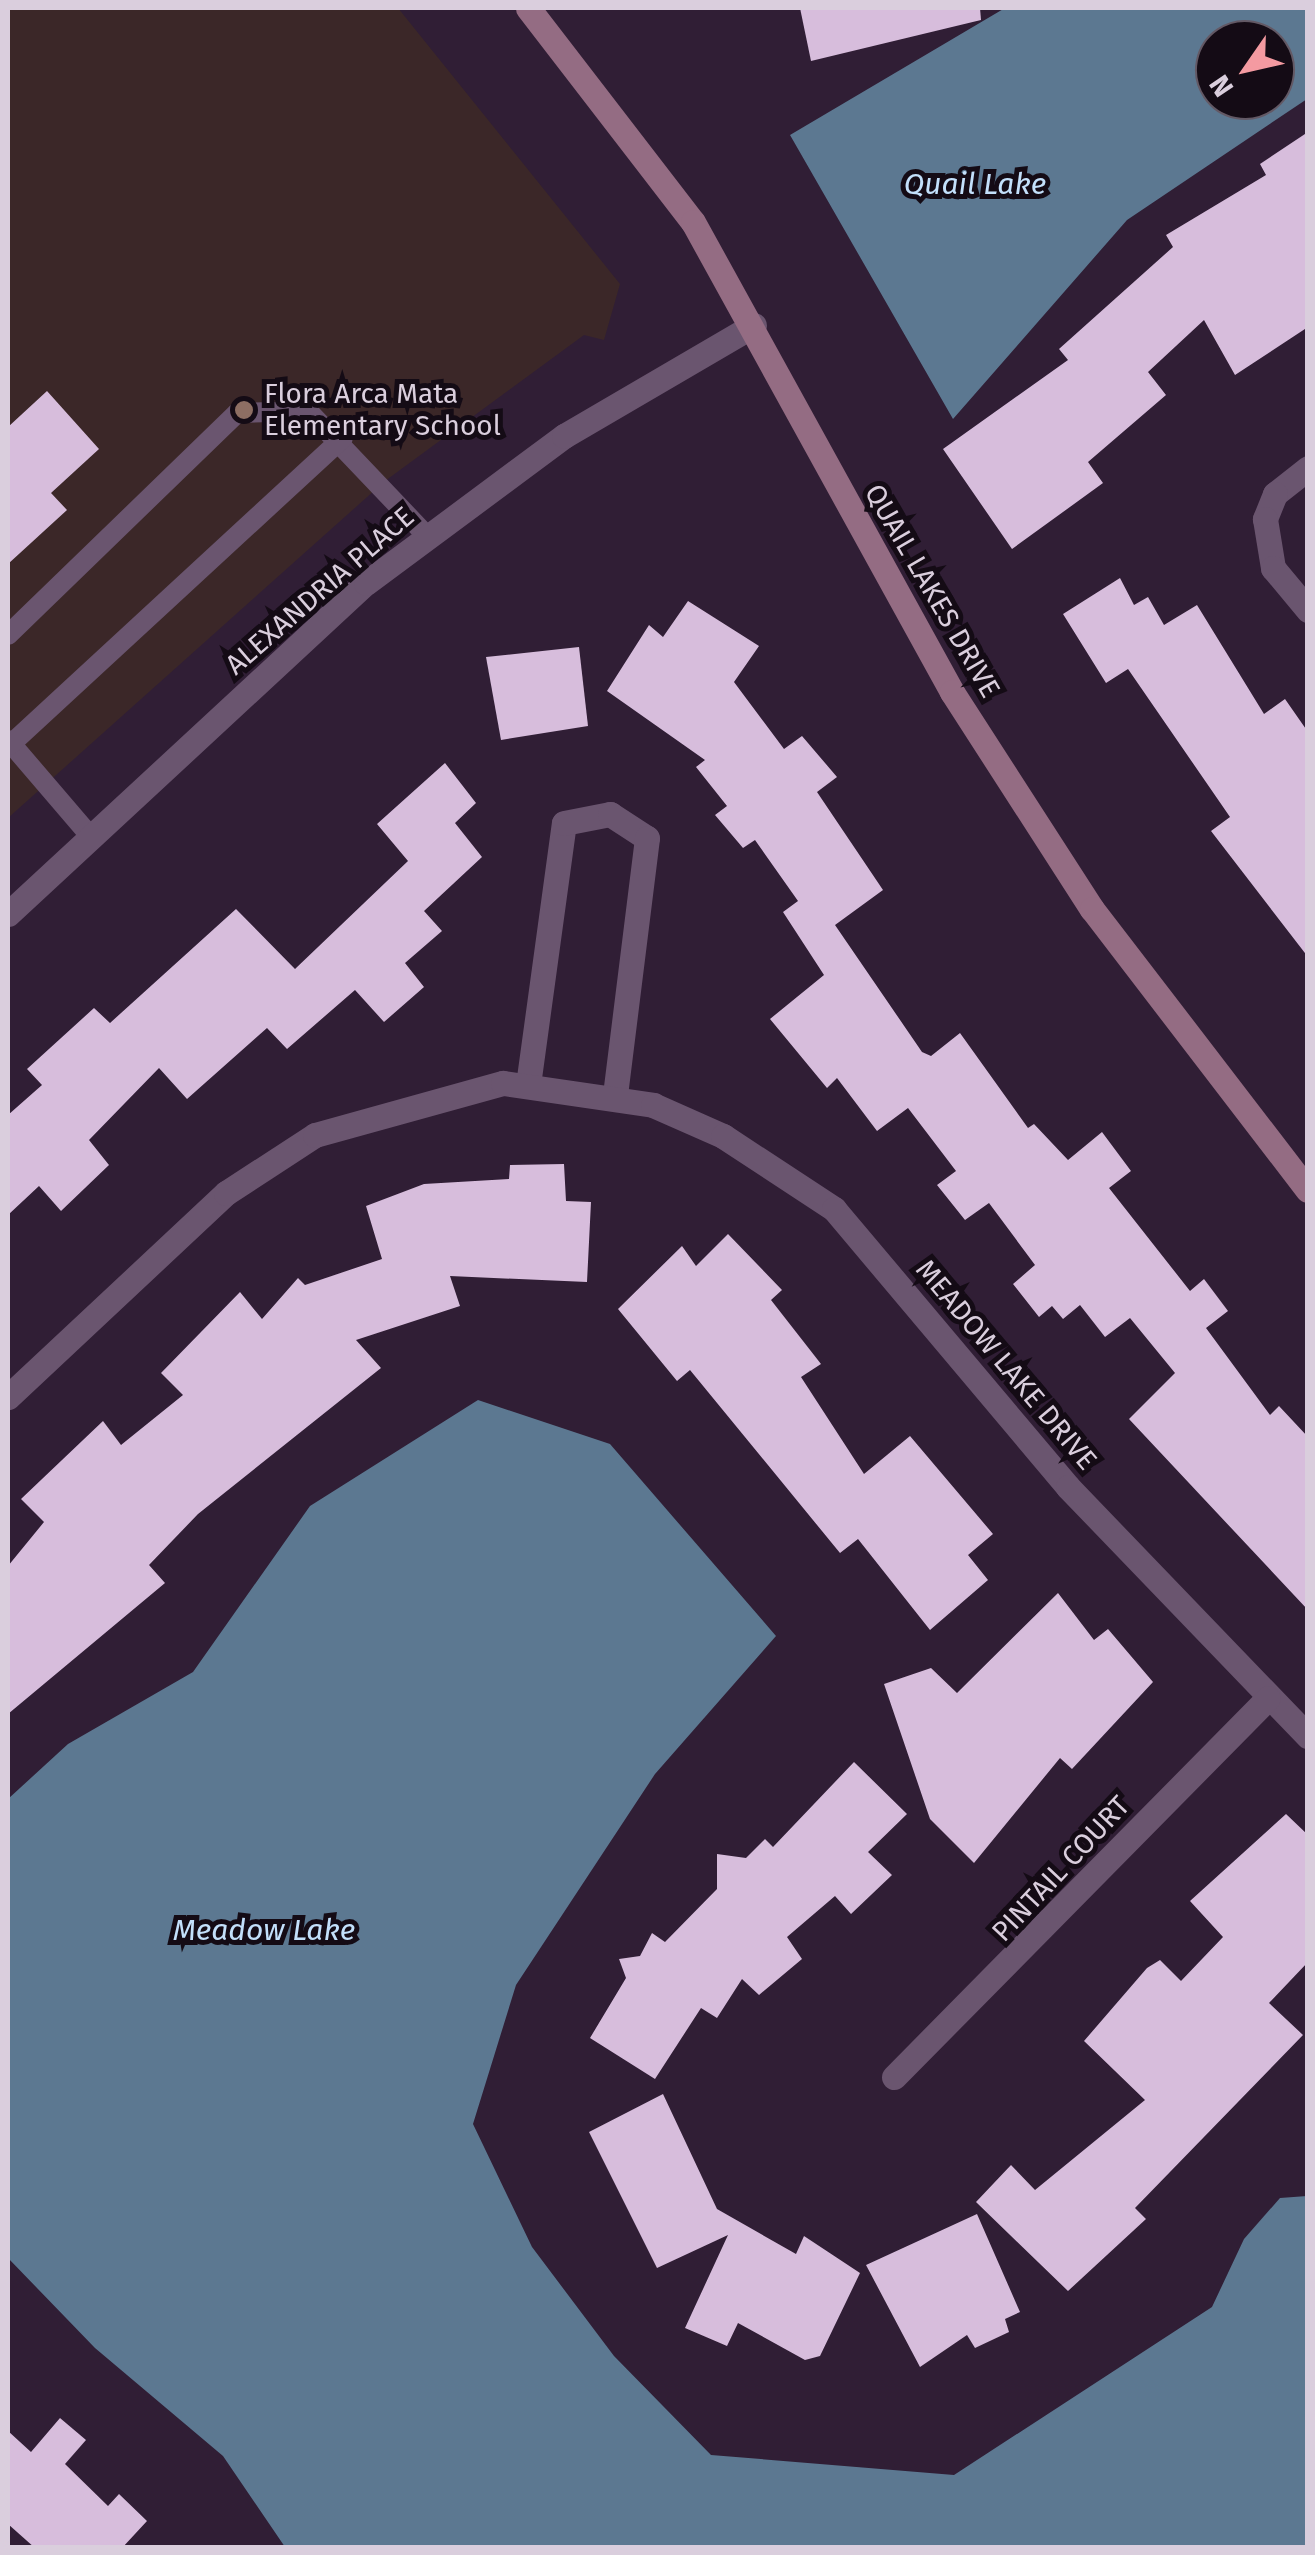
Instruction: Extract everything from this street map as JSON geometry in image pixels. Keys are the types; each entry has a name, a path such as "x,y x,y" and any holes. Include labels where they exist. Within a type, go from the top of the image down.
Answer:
{"main road":[{"name":"QUAIL LAKES DRIVE","path":"528,8 643,150 754,324 952,692 1092,909 1308,1190"}],"street":[{"name":"ALEXANDRIA PLACE","path":"8,914 427,536 564,436 754,324"},
{"path":"1308,468 1275,494 1264,520 1274,568 1308,610"},
{"path":"528,1085 564,823 610,814 647,838 615,1096"},
{"name":"MEADOW LAKE DRIVE","path":"8,1396 268,1161 364,1114 454,1091 528,1085 615,1096 723,1136 834,1209 1068,1487 1308,1736"},
{"name":"PINTAIL COURT","path":"894,2077 1268,1698"}],"lane":[{"path":"8,635 237,412 308,411 343,438 427,536"},
{"path":"91,837 9,742 343,438"}],"shaded area":[{"name":"Flora Arca Mata Elementary School","path":"8,8 398,8 620,284 604,340 584,335 385,481 8,818"}],"water":[{"name":"Quail Lake","path":"1005,8 1307,8 1307,99 1295,107 1295,20 1195,20 1195,120 1276,120 1127,220 953,419 790,135"},
{"name":"Meadow Lake","path":"478,1400 610,1444 776,1636 655,1774 516,1985 473,2124 532,2247 614,2356 711,2455 954,2475 1212,2307 1244,2239 1280,2198 1307,2196 1307,2547 285,2547 223,2456 95,2348 8,2258 8,1799 68,1744 193,1672 310,1506"}],"building":[{"path":"800,8 980,8 981,20 811,61"},
{"path":"1308,132 1308,327 1235,375 1204,320 1148,372 1166,395 1088,462 1103,483 1012,549 943,449 1068,360 1059,349 1173,247 1166,235 1266,175 1260,164"},
{"path":"47,391 99,449 51,493 67,510 8,564 8,427"},
{"path":"1120,578 1134,605 1148,597 1164,625 1197,605 1264,714 1285,699 1308,732 1308,957 1211,831 1230,817 1128,669 1106,683 1063,614"},
{"path":"688,601 759,646 734,682 784,749 802,736 837,777 817,792 883,890 835,925 922,1052 931,1056 960,1033 1028,1128 1034,1124 1068,1160 1102,1132 1131,1171 1109,1188 1190,1291 1204,1279 1228,1311 1206,1328 1270,1415 1279,1406 1308,1437 1308,1610 1129,1419 1175,1373 1130,1318 1105,1337 1080,1305 1063,1319 1052,1306 1039,1317 1013,1284 1035,1265 989,1203 965,1220 937,1185 956,1171 908,1108 877,1131 837,1078 827,1088 770,1019 824,975 783,912 798,901 755,840 743,848 715,815 727,806 696,767 705,760 607,691 649,625 663,637"},
{"path":"579,647 588,726 501,740 486,657"},
{"path":"445,763 476,803 455,823 482,857 424,911 442,931 405,963 424,987 384,1022 355,990 287,1049 267,1028 187,1099 159,1068 89,1140 109,1165 61,1211 39,1186 8,1215 8,1115 42,1085 27,1069 94,1008 110,1023 236,909 295,969 408,861 377,824"},
{"path":"564,1164 566,1201 591,1202 587,1282 450,1276 460,1306 356,1340 381,1368 198,1514 149,1565 165,1583 8,1714 8,1566 44,1522 21,1499 103,1421 121,1445 183,1395 161,1373 240,1292 262,1319 298,1278 305,1285 382,1259 366,1206 424,1184 509,1179 510,1165"},
{"path":"728,1234 782,1290 771,1300 821,1364 801,1377 864,1474 910,1436 993,1534 968,1555 988,1580 930,1630 858,1539 840,1553 690,1370 677,1381 618,1309 682,1246 696,1266"},
{"path":"1058,1593 1094,1640 1108,1629 1153,1682 1072,1769 1060,1758 974,1863 930,1819 884,1684 931,1668 957,1693"},
{"path":"854,1762 907,1814 868,1852 892,1875 851,1914 835,1896 787,1937 802,1959 759,1995 742,1979 717,2018 701,2008 655,2079 590,2038 626,1978 619,1959 640,1956 652,1933 665,1942 717,1889 717,1854 746,1858 765,1839 773,1847"},
{"path":"1286,1814 1308,1835 1308,1962 1269,2003 1303,2035 1135,2208 1146,2219 1068,2291 976,2202 1011,2165 1035,2190 1145,2100 1084,2041 1147,1968 1160,1960 1181,1981 1223,1937 1190,1901"},
{"path":"663,2094 717,2209 796,2254 804,2236 860,2273 820,2356 805,2360 738,2323 727,2346 685,2328 728,2235 657,2268 589,2132"},
{"path":"977,2214 1020,2312 1005,2319 1009,2332 975,2348 967,2335 920,2367 866,2265"},
{"path":"60,2418 86,2440 65,2464 108,2506 119,2494 147,2521 122,2548 35,2548 8,2524 8,2431 31,2452"}],"place":[{"name":"Flora Arca Mata Elementary School","path":"244,410"}]}
